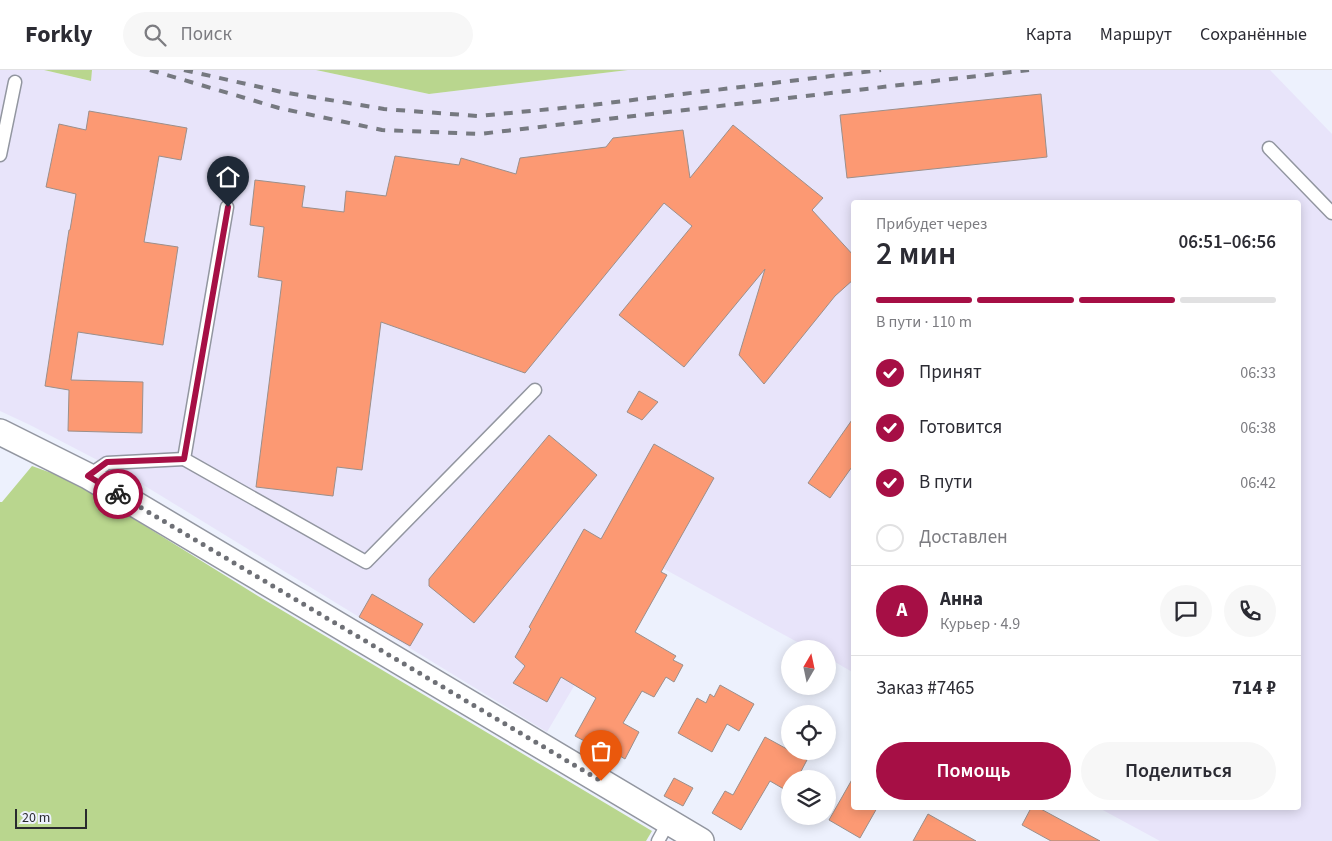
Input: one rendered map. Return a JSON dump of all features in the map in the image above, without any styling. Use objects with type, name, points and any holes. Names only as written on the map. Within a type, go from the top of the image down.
[{"type":"street","points":[[0,432],[88,476],[664,831],[701,841]]},
{"type":"lane","points":[[0,156],[16,82]]},
{"type":"lane","points":[[1269,148],[1332,214]]},
{"type":"lane","points":[[184,459],[228,207]]},
{"type":"lane","points":[[88,476],[107,462],[184,459],[366,562],[535,390]]},
{"type":"shaded area","points":[[0,70],[44,70],[90,81],[92,70],[316,70],[429,94],[628,70],[1270,70],[1332,134],[1332,841],[1160,841],[1103,810],[1301,810],[1301,200],[851,200],[851,671],[836,663],[836,640],[794,640],[648,560],[547,732],[132,478],[0,411]]},
{"type":"green space","points":[[44,70],[92,70],[91,81]]},
{"type":"green space","points":[[316,70],[628,70],[429,94]]},
{"type":"green space","points":[[32,466],[71,480],[258,596],[652,831],[646,841],[0,841],[0,502]]},
{"type":"building","points":[[1041,94],[1047,157],[847,178],[840,115]]},
{"type":"building","points":[[89,111],[187,128],[181,160],[159,156],[144,242],[178,247],[163,345],[78,332],[71,380],[143,382],[142,433],[68,431],[69,390],[45,386],[76,194],[46,187],[59,124],[86,130]]},
{"type":"building","points":[[733,125],[823,198],[812,210],[851,253],[851,282],[835,296],[764,384],[739,355],[765,269],[684,367],[619,315],[692,226],[664,203],[525,373],[381,322],[362,470],[337,467],[333,496],[256,487],[282,281],[258,277],[264,227],[250,225],[255,180],[305,186],[302,207],[344,212],[346,191],[386,196],[395,156],[459,165],[461,158],[516,174],[520,158],[606,147],[613,138],[683,130],[690,178]]},
{"type":"building","points":[[639,391],[658,402],[642,420],[627,412]]},
{"type":"building","points":[[851,421],[851,468],[830,498],[808,483]]},
{"type":"building","points":[[549,435],[597,475],[474,623],[429,586],[429,579]]},
{"type":"building","points":[[654,444],[714,478],[661,572],[667,575],[635,632],[676,656],[673,660],[683,665],[674,682],[666,677],[654,697],[642,691],[623,723],[639,732],[625,759],[596,742],[594,746],[575,736],[596,698],[561,677],[547,702],[513,683],[525,666],[515,657],[531,629],[529,627],[584,529],[601,539]]},
{"type":"building","points":[[372,594],[423,624],[410,646],[359,617]]},
{"type":"building","points":[[720,685],[754,704],[739,731],[727,724],[712,752],[678,733],[697,698],[706,703],[710,694],[714,697]]},
{"type":"building","points":[[765,737],[781,746],[781,760],[807,760],[802,770],[781,770],[781,787],[770,781],[741,830],[712,813],[725,791],[733,795]]},
{"type":"building","points":[[674,778],[693,788],[683,806],[664,796]]},
{"type":"building","points":[[851,781],[851,810],[876,810],[860,838],[836,824],[836,808]]},
{"type":"building","points":[[1030,810],[1043,810],[1100,841],[1051,841],[1022,825]]},
{"type":"building","points":[[928,814],[976,841],[913,841]]},
{"type":"railway","points":[[150,70],[279,108],[382,130],[479,134],[1029,70]]},
{"type":"railway","points":[[184,70],[282,92],[384,109],[478,116],[583,106],[881,70]]},
{"type":"way so far","points":[[118,494],[601,781]]},
{"type":"route","points":[[118,494],[88,476],[107,462],[184,459],[228,207]]}]
